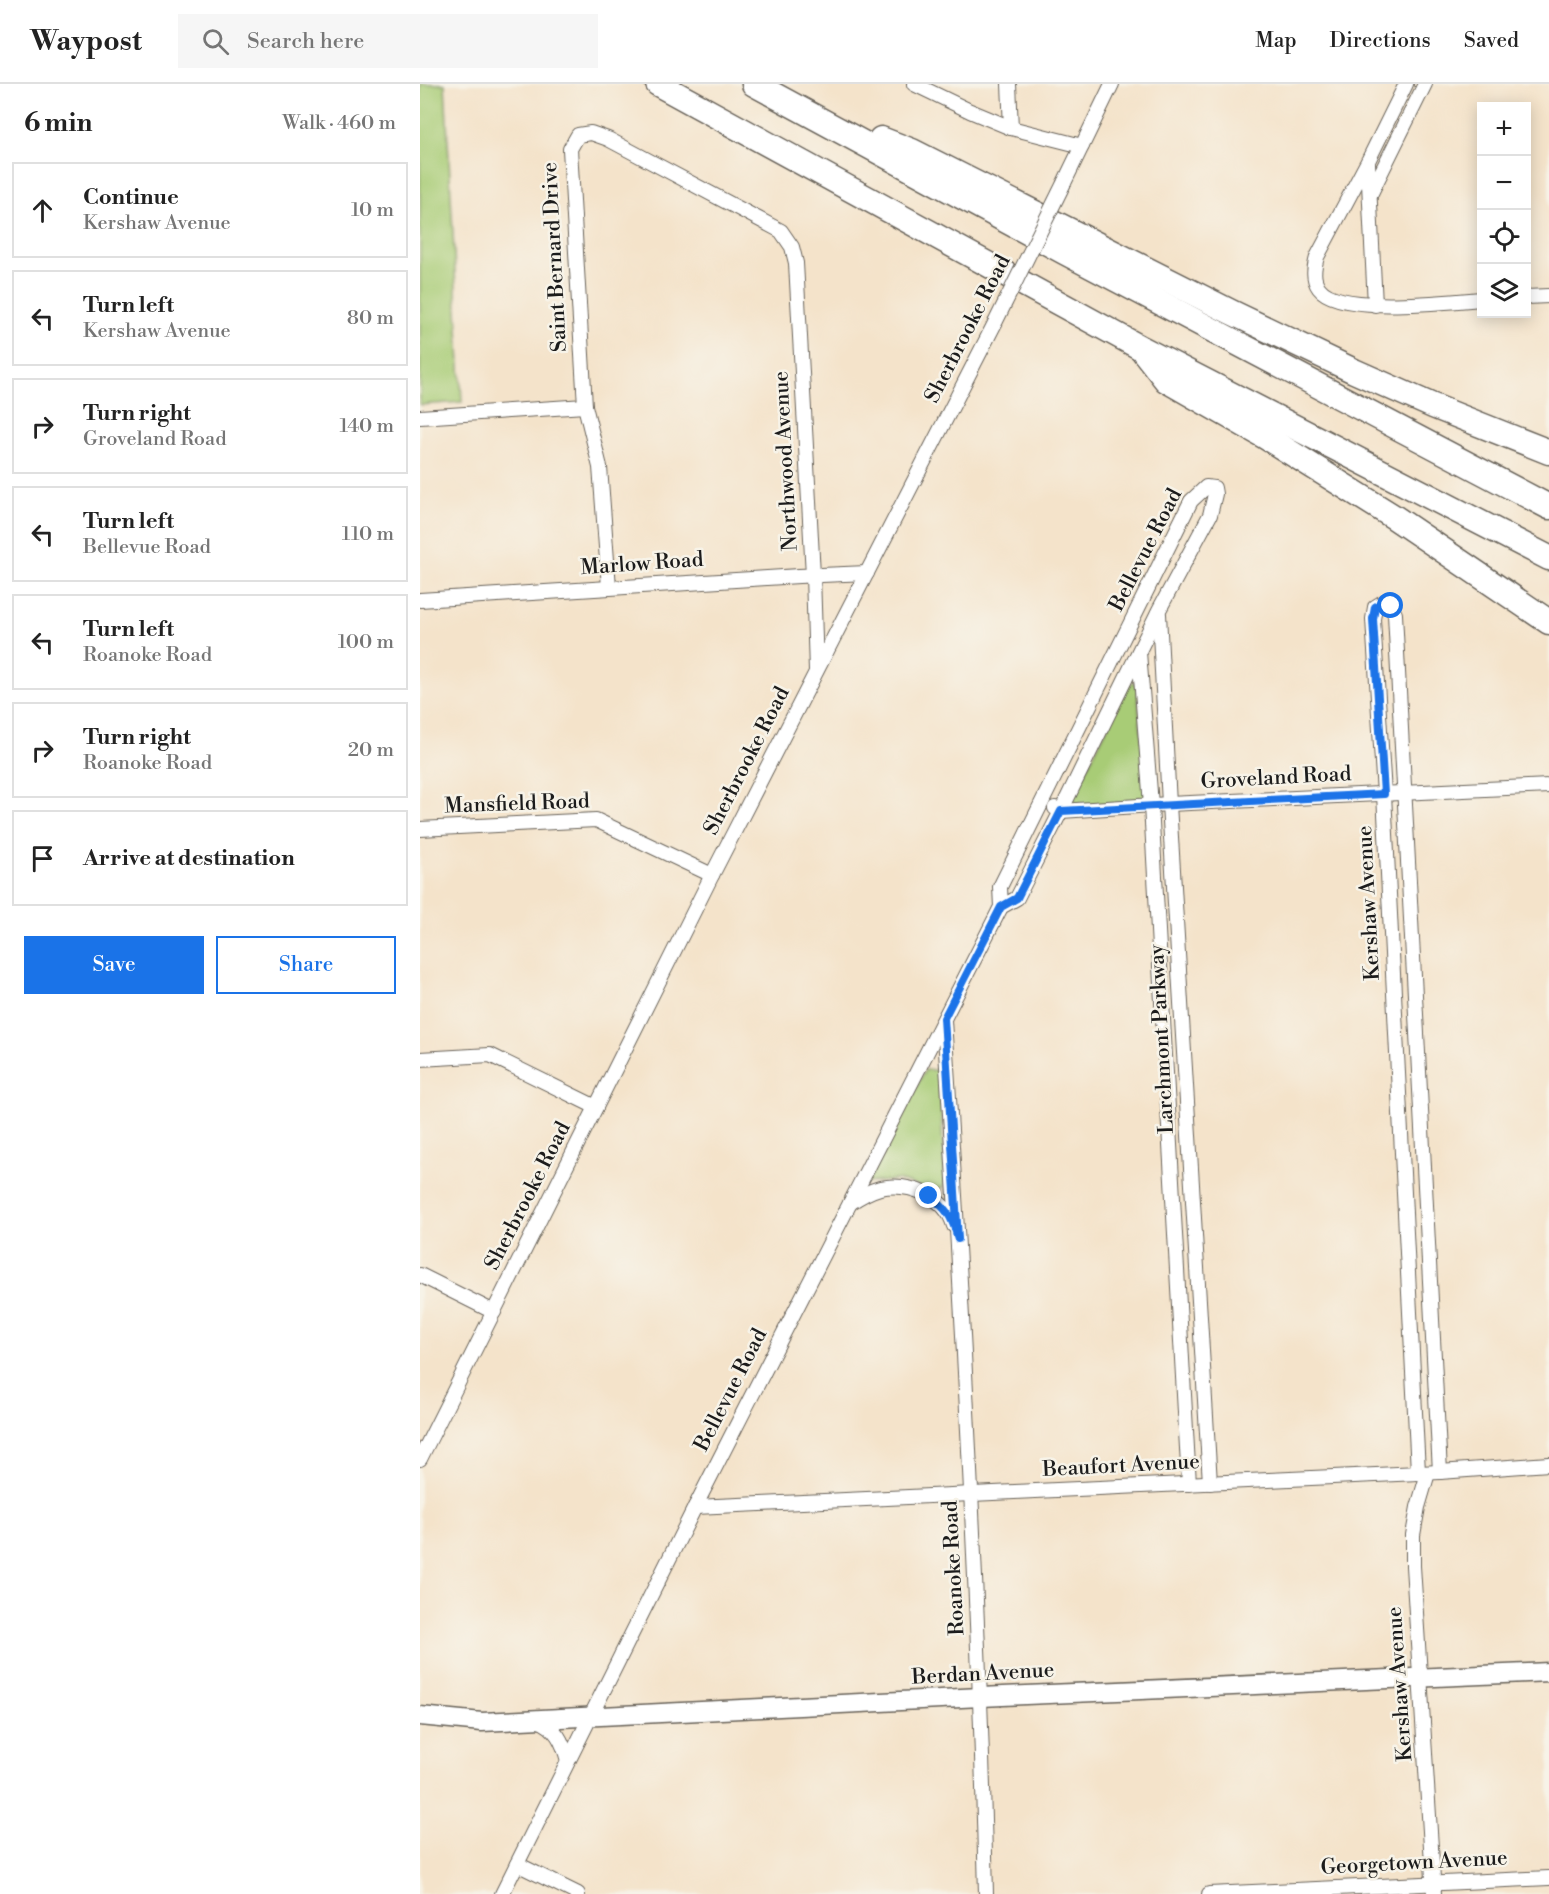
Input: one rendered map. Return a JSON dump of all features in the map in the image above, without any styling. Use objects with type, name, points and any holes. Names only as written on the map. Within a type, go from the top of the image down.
[{"type":"highway","points":[[658,84],[1141,348],[1549,558]]},
{"type":"highway","points":[[754,84],[1066,254],[1549,507]]},
{"type":"highway","points":[[803,110],[912,151],[1231,312],[1354,371],[1433,406],[1549,452]]},
{"type":"highway","points":[[1141,348],[1166,380],[1264,436],[1394,517],[1549,622]]},
{"type":"street","points":[[914,84],[1011,128],[1082,146]]},
{"type":"street","points":[[1010,84],[1011,128]]},
{"type":"street","name":"Sherbrooke Road","points":[[420,1459],[712,875],[995,323],[1112,84]]},
{"type":"street","points":[[1406,84],[1317,257],[1313,273],[1320,289],[1334,298],[1354,303],[1375,305],[1477,299]]},
{"type":"street","points":[[1370,195],[1425,84]]},
{"type":"street","name":"Saint Bernard Drive","points":[[609,588],[600,466],[585,406],[570,149],[578,135],[591,133],[608,139],[782,231],[792,247]]},
{"type":"street","points":[[1368,161],[1375,305]]},
{"type":"street","name":"Northwood Avenue","points":[[792,247],[796,263],[816,673]]},
{"type":"street","points":[[1531,297],[1549,296]]},
{"type":"street","points":[[420,417],[585,406]]},
{"type":"street","name":"Bellevue Road","points":[[502,1894],[695,1508],[1001,907],[1000,887],[1191,501],[1206,487],[1214,488],[1215,494],[1210,515],[1159,610],[1017,898],[1001,907]]},
{"type":"street","name":"Marlow Road","points":[[420,600],[867,573]]},
{"type":"street","points":[[1142,602],[1159,610]]},
{"type":"street","name":"Kershaw Avenue","points":[[1428,1472],[1373,619],[1375,607],[1383,602],[1391,606],[1395,614],[1406,793],[1428,1472],[1413,1535],[1413,1566],[1434,1889]]},
{"type":"street","name":"Larchmont Parkway","points":[[1159,610],[1168,804],[1210,1483]]},
{"type":"street","points":[[1122,643],[1139,651]]},
{"type":"street","name":"Larchmont Parkway","points":[[1139,651],[1151,805],[1189,1484]]},
{"type":"street","name":"Groveland Road","points":[[1061,811],[1549,786]]},
{"type":"street","points":[[1043,802],[1061,811]]},
{"type":"street","name":"Mansfield Road","points":[[420,829],[596,820],[712,875]]},
{"type":"street","name":"Roanoke Road","points":[[944,1018],[972,1495],[981,1696],[986,1894]]},
{"type":"street","points":[[420,1059],[490,1055],[596,1107]]},
{"type":"street","name":"Roanoke Road","points":[[850,1203],[866,1193],[882,1188],[914,1189],[941,1204],[952,1217],[958,1239]]},
{"type":"street","points":[[420,1275],[494,1312]]},
{"type":"street","name":"Beaufort Avenue","points":[[695,1508],[1549,1464]]},
{"type":"street","name":"Berdan Avenue","points":[[420,1716],[482,1722],[537,1720],[981,1696],[1549,1672]]},
{"type":"street","points":[[537,1720],[548,1723],[554,1730],[565,1749],[568,1761]]},
{"type":"street","points":[[517,1864],[578,1894]]},
{"type":"street","name":"Georgetown Avenue","points":[[1209,1894],[1434,1889],[1549,1878]]},
{"type":"green space","points":[[420,84],[445,84],[462,402],[420,405]]},
{"type":"green space","points":[[1133,682],[1137,685],[1147,801],[1067,808],[1128,686]]},
{"type":"green space","points":[[925,1070],[934,1070],[939,1073],[945,1181],[943,1188],[932,1191],[898,1180],[866,1183]]},
{"type":"route","points":[[929,1196],[941,1204],[952,1217],[958,1239],[944,1018],[1001,907],[1017,898],[1061,811],[1384,794],[1373,619],[1375,607],[1383,602],[1391,606]]}]
